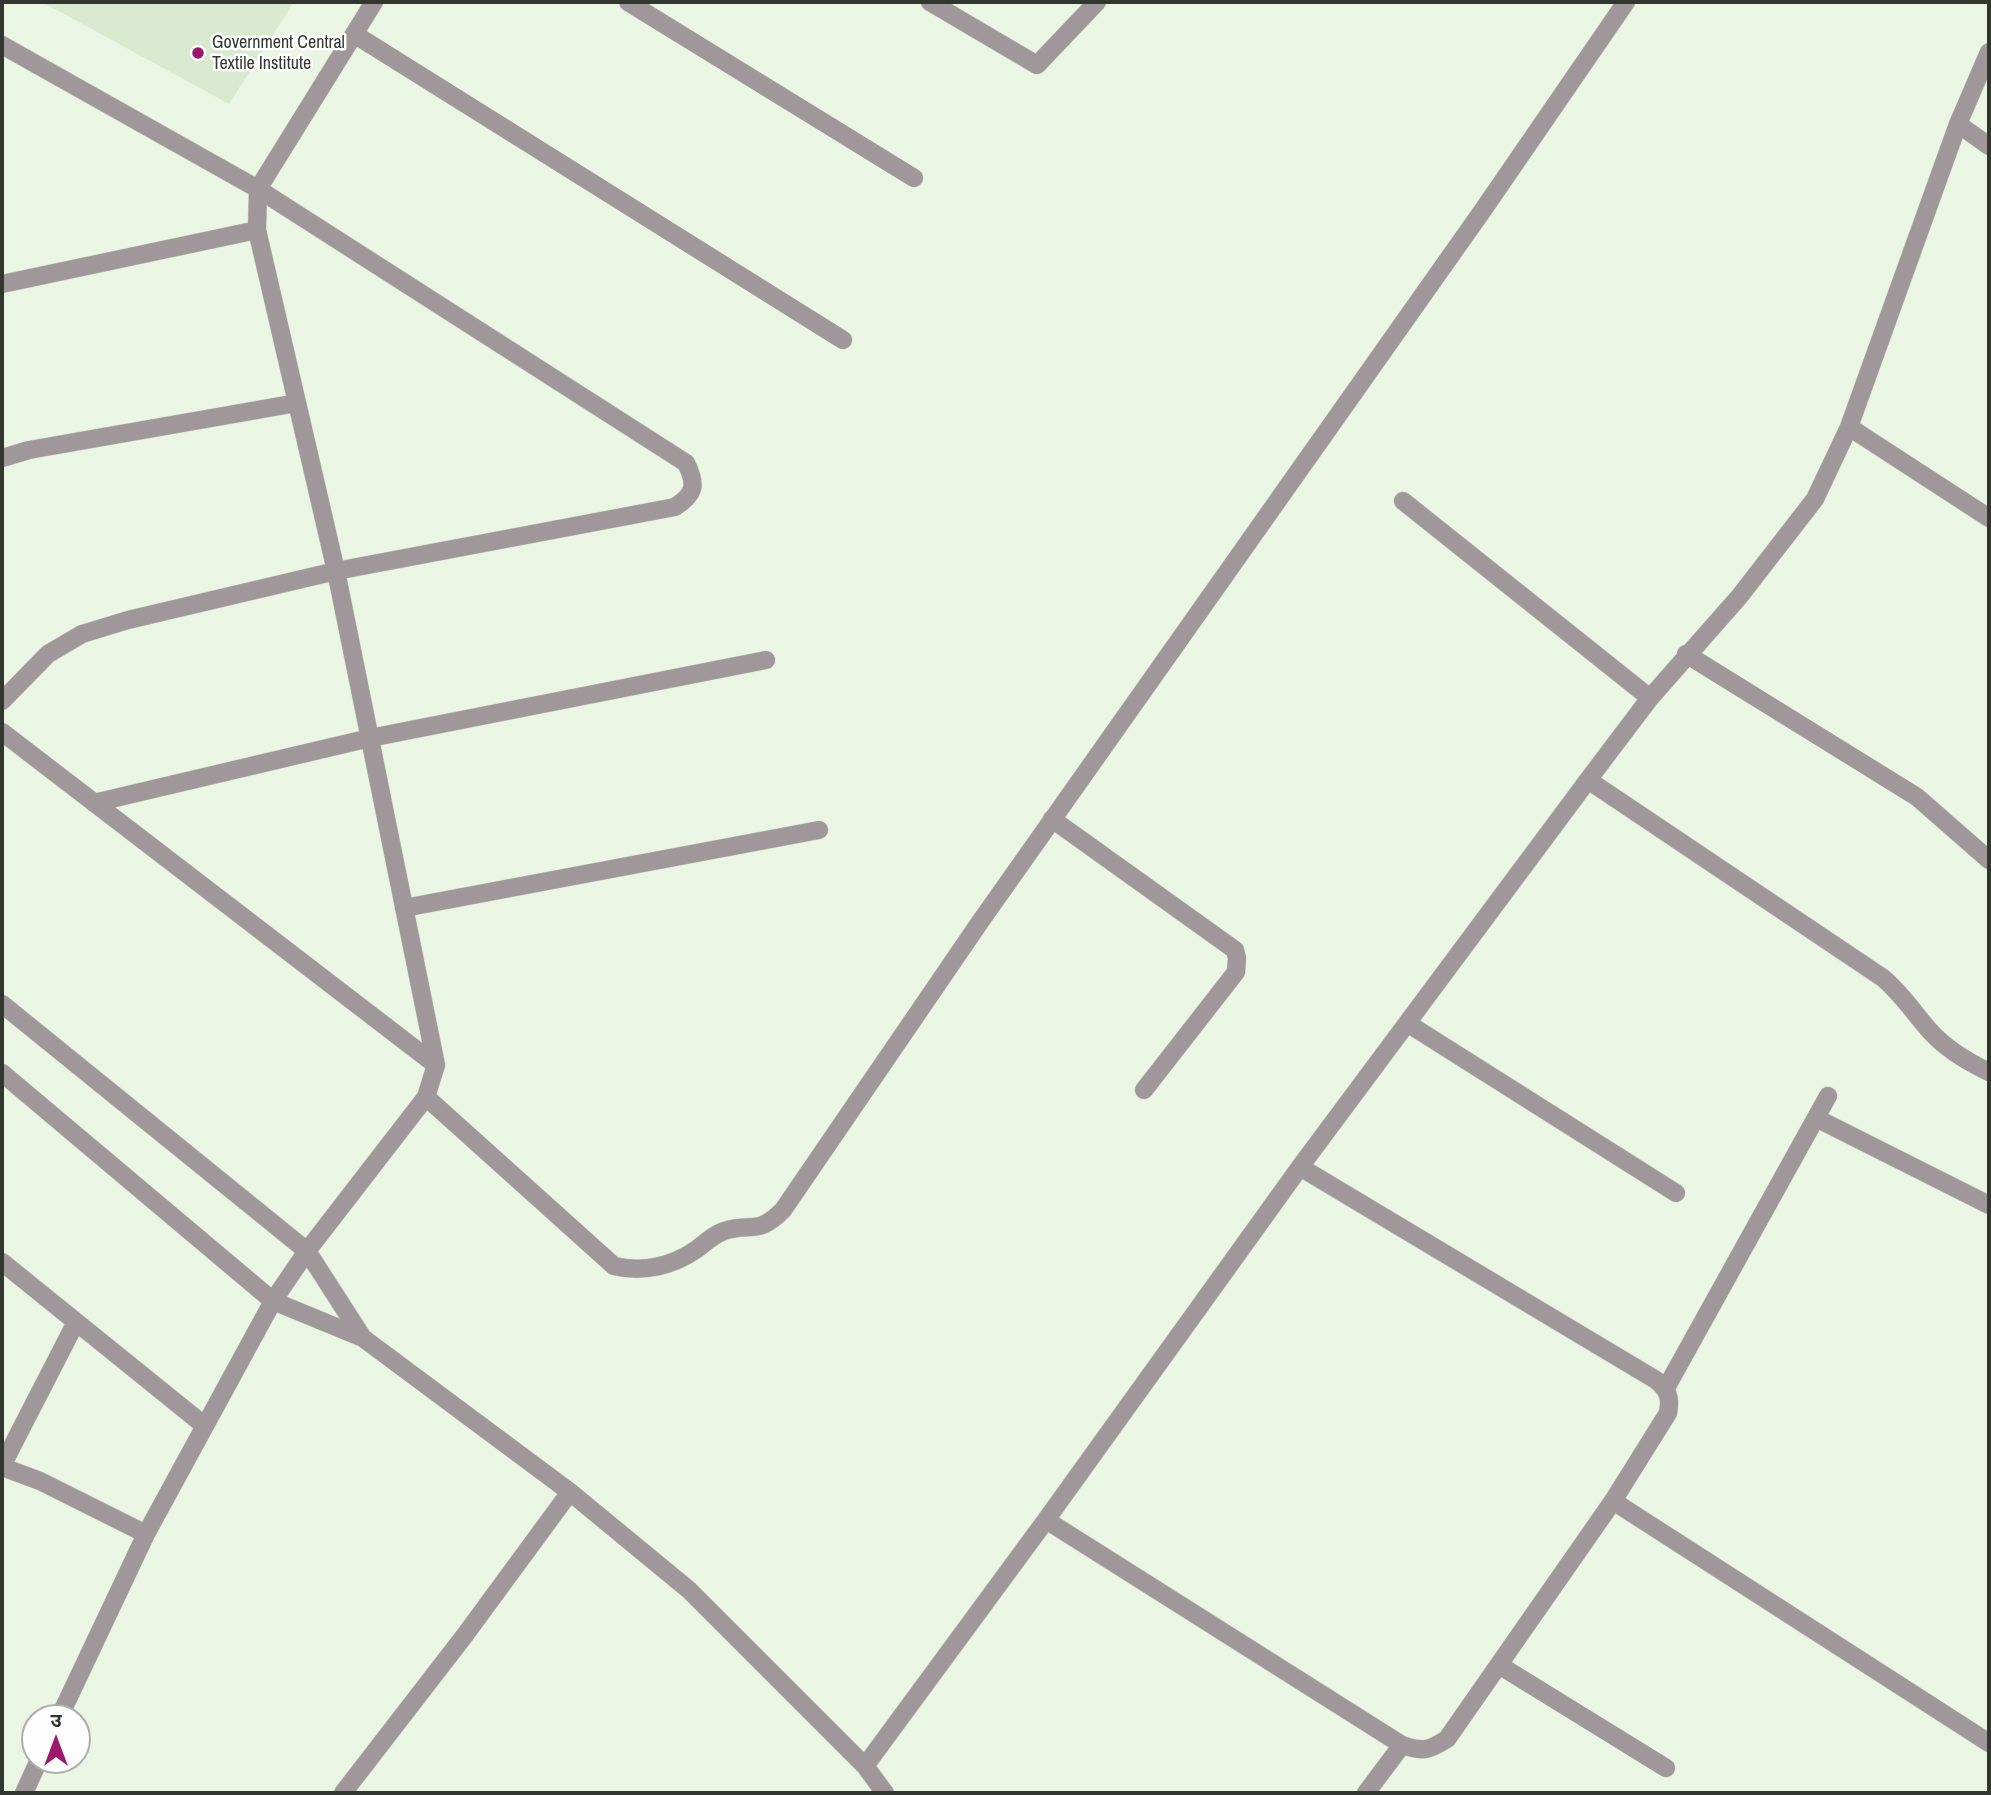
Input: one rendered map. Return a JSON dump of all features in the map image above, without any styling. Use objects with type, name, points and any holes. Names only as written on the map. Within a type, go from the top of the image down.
[{"type":"street","points":[[66,1704],[146,1534],[273,1301],[307,1251],[426,1097],[436,1065],[335,571],[257,230],[258,189],[374,2]]},
{"type":"street","points":[[628,2],[914,178]]},
{"type":"street","points":[[930,2],[1037,65],[1097,2]]},
{"type":"street","points":[[426,1097],[614,1266],[629,1270],[664,1265],[695,1251],[723,1231],[755,1229],[771,1221],[783,1209],[1052,819],[1483,210],[1626,2]]},
{"type":"street","points":[[354,34],[843,340]]},
{"type":"street","points":[[2,45],[258,189],[686,463],[692,474],[693,488],[688,499],[675,507],[335,571],[128,620],[82,635],[48,654],[2,701]]},
{"type":"street","points":[[864,1766],[1046,1520],[1300,1167],[1588,780],[1650,698],[1739,597],[1815,499],[1849,427],[1958,124],[1989,52]]},
{"type":"street","points":[[1958,124],[1989,146]]},
{"type":"street","points":[[2,284],[257,230]]},
{"type":"street","points":[[2,458],[29,450],[297,402]]},
{"type":"street","points":[[1849,427],[1989,518]]},
{"type":"street","points":[[1403,502],[1650,698]]},
{"type":"street","points":[[1686,654],[1917,797],[1989,860]]},
{"type":"street","points":[[94,803],[370,738],[766,660]]},
{"type":"street","points":[[2,732],[436,1065]]},
{"type":"street","points":[[1588,780],[1883,978],[1900,992],[1949,1049],[1989,1072]]},
{"type":"street","points":[[1052,819],[1235,950],[1236,972],[1144,1090]]},
{"type":"street","points":[[404,908],[819,830]]},
{"type":"street","points":[[2,1004],[307,1251],[363,1338]]},
{"type":"street","points":[[1407,1023],[1676,1193]]},
{"type":"street","points":[[2,1073],[273,1301],[363,1338],[570,1492],[689,1590],[864,1766],[885,1793]]},
{"type":"street","points":[[1666,1388],[1828,1096]]},
{"type":"street","points":[[1816,1118],[1989,1205]]},
{"type":"street","points":[[1046,1520],[1402,1745],[1419,1751],[1447,1739],[1613,1501],[1668,1413],[1671,1399],[1666,1388],[1300,1167]]},
{"type":"street","points":[[2,1262],[205,1426]]},
{"type":"street","points":[[76,1322],[2,1466],[40,1481],[146,1534]]},
{"type":"street","points":[[343,1793],[465,1636],[570,1492]]},
{"type":"street","points":[[1613,1501],[1989,1743]]},
{"type":"street","points":[[1499,1665],[1666,1768]]},
{"type":"street","points":[[1366,1793],[1402,1745]]},
{"type":"street","points":[[24,1793],[33,1774]]},
{"type":"shaded area","name":"Government Central Textile Institute","points":[[42,2],[294,2],[229,104]]},
{"type":"place","name":"Government Central Textile Institute","points":[[198,53]]}]
